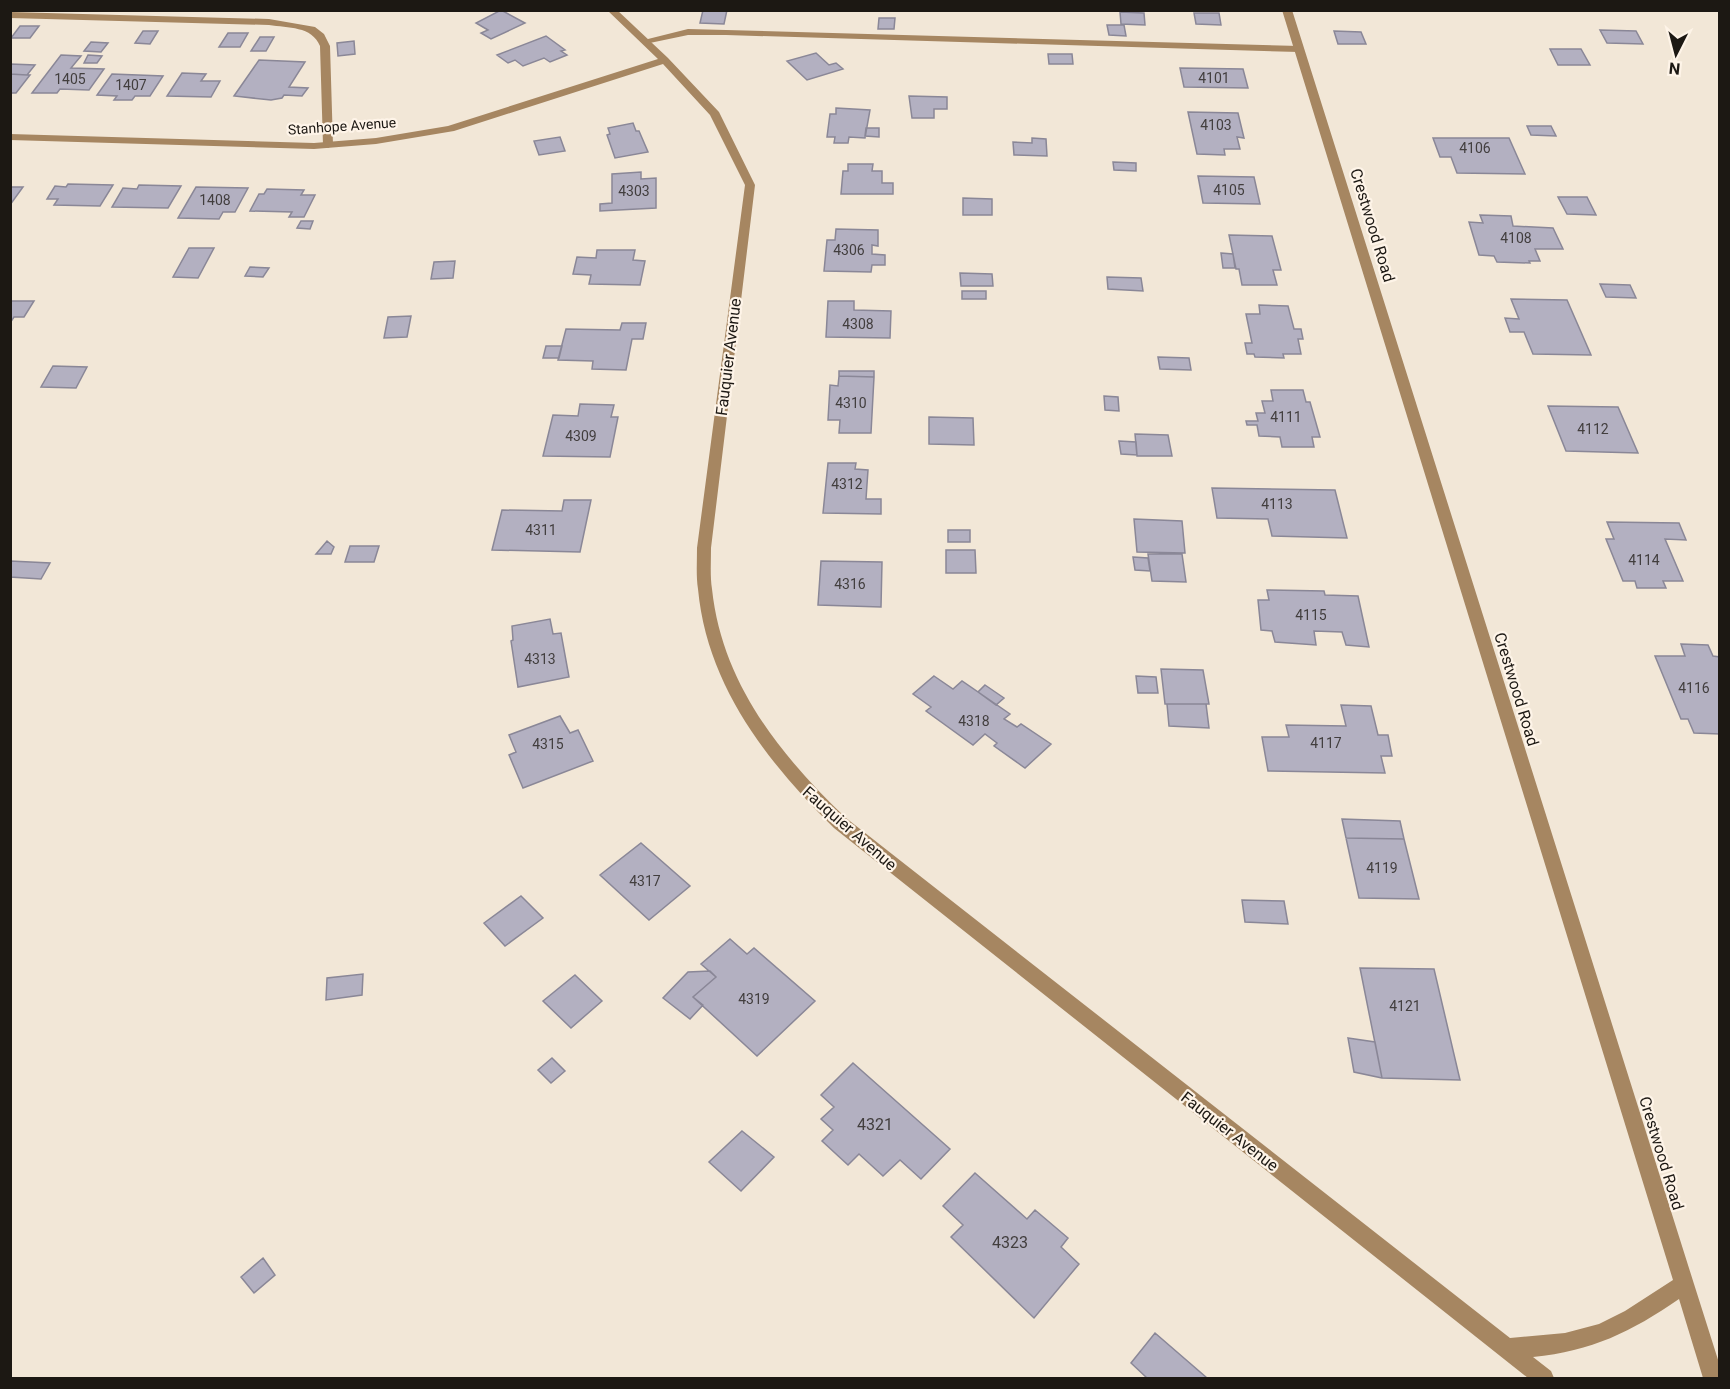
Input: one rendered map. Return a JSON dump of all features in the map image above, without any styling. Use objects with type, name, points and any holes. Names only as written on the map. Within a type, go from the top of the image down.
[{"type":"street","name":"Fauquier Avenue","points":[[611,10],[645,40],[716,114],[750,185],[702,579],[706,613],[712,634],[745,711],[763,740],[813,799],[840,823],[1544,1378]]},
{"type":"street","name":"Crestwood Road","points":[[1287,10],[1713,1378]]},
{"type":"street","points":[[10,15],[269,22],[312,29],[321,36],[325,46],[328,145]]},
{"type":"street","points":[[645,40],[688,32],[726,32],[1299,49]]},
{"type":"street","name":"Stanhope Avenue","points":[[10,137],[328,145],[376,141],[450,129],[665,60]]},
{"type":"street","points":[[1506,1349],[1566,1343],[1600,1334],[1643,1312],[1684,1284]]},
{"type":"building","points":[[501,10],[525,23],[491,39],[481,33],[488,30],[476,23]]},
{"type":"building","points":[[703,10],[727,10],[724,24],[700,23]]},
{"type":"building","points":[[1120,12],[1144,13],[1145,25],[1121,24]]},
{"type":"building","points":[[1194,13],[1219,13],[1221,25],[1196,24]]},
{"type":"building","points":[[879,18],[895,18],[894,29],[878,29]]},
{"type":"building","points":[[1107,25],[1124,25],[1126,36],[1109,35]]},
{"type":"building","points":[[20,26],[39,26],[30,38],[11,38]]},
{"type":"building","points":[[1600,30],[1636,31],[1643,44],[1607,43]]},
{"type":"building","points":[[143,31],[158,31],[150,44],[135,43]]},
{"type":"building","points":[[1334,31],[1361,32],[1366,44],[1338,44]]},
{"type":"building","points":[[228,33],[248,33],[240,47],[219,47]]},
{"type":"building","points":[[546,36],[565,50],[561,51],[567,55],[550,62],[544,58],[523,66],[515,60],[508,63],[497,55]]},
{"type":"building","points":[[260,37],[274,37],[266,51],[251,51]]},
{"type":"building","points":[[354,41],[355,54],[338,56],[337,43]]},
{"type":"building","points":[[91,42],[108,43],[101,52],[84,51]]},
{"type":"building","points":[[1550,49],[1581,49],[1590,65],[1558,65]]},
{"type":"building","points":[[816,53],[829,65],[836,63],[843,69],[807,80],[787,61]]},
{"type":"building","points":[[1048,54],[1072,54],[1073,64],[1049,64]]},
{"type":"building","points":[[61,55],[81,56],[71,68],[104,69],[89,90],[60,89],[57,93],[32,93]]},
{"type":"building","points":[[88,55],[102,56],[97,63],[84,63]]},
{"type":"building","points":[[259,60],[305,62],[289,87],[308,88],[302,96],[284,95],[282,98],[271,100],[234,96]]},
{"type":"building","points":[[10,64],[35,65],[27,75],[10,74]]},
{"type":"building","points":[[1180,68],[1243,69],[1248,88],[1184,87]]},
{"type":"building","points":[[182,73],[206,74],[201,81],[220,81],[211,97],[167,96]]},
{"type":"building","points":[[10,74],[30,75],[16,93],[10,93]]},
{"type":"building","points":[[112,74],[163,76],[150,96],[135,96],[132,100],[114,100],[117,96],[97,95]]},
{"type":"building","points":[[909,96],[947,97],[947,109],[934,109],[934,118],[912,118]]},
{"type":"building","points":[[836,108],[870,110],[865,138],[849,137],[848,143],[834,143],[835,137],[827,137],[830,114],[836,114]]},
{"type":"building","points":[[1188,112],[1238,113],[1244,138],[1237,137],[1240,149],[1224,149],[1225,155],[1197,154]]},
{"type":"building","points":[[633,123],[648,152],[615,158],[607,135],[610,134],[608,128]]},
{"type":"building","points":[[1527,126],[1551,126],[1556,136],[1531,135]]},
{"type":"building","points":[[866,128],[879,128],[879,137],[865,136]]},
{"type":"building","points":[[560,137],[565,151],[539,155],[534,141]]},
{"type":"building","points":[[1032,138],[1046,139],[1047,156],[1014,155],[1013,142],[1032,143]]},
{"type":"building","points":[[1433,138],[1509,138],[1525,174],[1457,173],[1451,157],[1440,157]]},
{"type":"building","points":[[1113,162],[1136,163],[1136,171],[1114,170]]},
{"type":"building","points":[[848,164],[873,164],[872,171],[882,171],[882,183],[893,183],[893,194],[841,194],[843,171],[848,171]]},
{"type":"building","points":[[641,172],[641,179],[656,178],[656,208],[600,211],[600,204],[612,203],[612,174]]},
{"type":"building","points":[[1198,176],[1254,177],[1260,204],[1203,203]]},
{"type":"building","points":[[68,184],[113,185],[100,206],[54,205],[58,199],[47,199],[55,186],[66,187]]},
{"type":"building","points":[[139,185],[181,186],[168,208],[112,207],[123,188],[137,189]]},
{"type":"building","points":[[10,187],[23,187],[10,205]]},
{"type":"building","points":[[196,187],[248,188],[235,212],[223,212],[219,219],[178,218]]},
{"type":"building","points":[[267,189],[304,190],[301,195],[315,195],[304,217],[289,217],[292,212],[250,211],[259,194],[264,194]]},
{"type":"building","points":[[1558,197],[1587,197],[1596,215],[1567,214]]},
{"type":"building","points":[[963,198],[992,199],[992,215],[963,215]]},
{"type":"building","points":[[1480,215],[1511,216],[1513,226],[1553,228],[1563,249],[1535,249],[1540,261],[1529,261],[1530,263],[1497,262],[1494,256],[1479,255],[1469,222],[1483,223]]},
{"type":"building","points":[[301,221],[313,221],[310,229],[297,228]]},
{"type":"building","points":[[836,229],[878,230],[878,246],[872,245],[872,254],[885,255],[885,265],[872,265],[871,272],[824,271],[827,240],[835,240]]},
{"type":"building","points":[[1229,235],[1272,236],[1281,270],[1273,270],[1277,285],[1242,285]]},
{"type":"building","points":[[189,248],[214,248],[198,278],[173,277]]},
{"type":"building","points":[[597,250],[635,250],[633,260],[645,261],[640,285],[589,284],[591,275],[573,274],[577,257],[596,258]]},
{"type":"building","points":[[1221,253],[1233,254],[1235,268],[1223,268]]},
{"type":"building","points":[[455,261],[453,278],[431,279],[434,262]]},
{"type":"building","points":[[250,267],[269,268],[263,277],[245,276]]},
{"type":"building","points":[[960,273],[992,274],[993,286],[961,286]]},
{"type":"building","points":[[1107,277],[1141,278],[1143,291],[1108,289]]},
{"type":"building","points":[[1600,284],[1630,285],[1636,298],[1606,297]]},
{"type":"building","points":[[962,291],[986,291],[986,299],[962,299]]},
{"type":"building","points":[[1511,299],[1567,300],[1591,355],[1533,354],[1524,332],[1510,332],[1505,318],[1519,319]]},
{"type":"building","points":[[10,301],[34,301],[24,317],[14,317],[10,323]]},
{"type":"building","points":[[828,301],[854,301],[854,310],[891,311],[890,338],[826,337]]},
{"type":"building","points":[[1259,305],[1288,306],[1294,329],[1301,329],[1303,339],[1298,339],[1301,354],[1283,354],[1284,358],[1255,357],[1254,354],[1247,354],[1245,343],[1252,343],[1246,314],[1260,314]]},
{"type":"building","points":[[411,316],[407,337],[384,338],[388,317]]},
{"type":"building","points":[[622,323],[646,323],[643,339],[632,339],[626,370],[592,369],[593,361],[558,360],[566,329],[620,330]]},
{"type":"building","points":[[546,346],[562,346],[559,358],[543,358]]},
{"type":"building","points":[[1158,357],[1189,358],[1191,370],[1160,369]]},
{"type":"building","points":[[53,366],[87,367],[76,388],[41,387]]},
{"type":"building","points":[[839,371],[874,371],[874,377],[839,376]]},
{"type":"building","points":[[839,376],[874,377],[871,433],[839,433],[840,420],[828,420],[830,385],[838,386]]},
{"type":"building","points":[[1271,390],[1303,390],[1306,402],[1310,402],[1320,437],[1312,437],[1314,447],[1282,447],[1280,437],[1259,436],[1257,425],[1247,425],[1246,421],[1258,421],[1256,413],[1265,413],[1262,401],[1273,401]]},
{"type":"building","points":[[1104,396],[1118,397],[1119,411],[1105,410]]},
{"type":"building","points":[[580,404],[614,405],[611,417],[618,417],[610,457],[543,456],[553,415],[578,416]]},
{"type":"building","points":[[1548,406],[1618,407],[1638,453],[1566,451]]},
{"type":"building","points":[[929,417],[973,418],[974,445],[929,444]]},
{"type":"building","points":[[1135,434],[1168,435],[1172,456],[1137,456]]},
{"type":"building","points":[[1119,441],[1136,442],[1137,455],[1121,454]]},
{"type":"building","points":[[828,463],[856,463],[855,469],[868,470],[866,499],[881,499],[881,514],[823,513]]},
{"type":"building","points":[[1212,488],[1335,490],[1347,538],[1272,536],[1268,519],[1217,518]]},
{"type":"building","points":[[564,500],[591,500],[580,552],[492,550],[502,510],[562,511]]},
{"type":"building","points":[[1134,519],[1182,521],[1185,553],[1137,552]]},
{"type":"building","points":[[1607,522],[1679,523],[1686,540],[1665,539],[1683,581],[1663,581],[1666,588],[1637,588],[1635,581],[1623,581],[1606,539],[1614,539]]},
{"type":"building","points":[[948,530],[970,530],[970,542],[948,542]]},
{"type":"building","points":[[327,541],[334,547],[331,554],[316,554]]},
{"type":"building","points":[[350,546],[379,546],[374,562],[345,562]]},
{"type":"building","points":[[946,550],[975,550],[976,573],[946,573]]},
{"type":"building","points":[[1148,554],[1182,554],[1186,582],[1152,581]]},
{"type":"building","points":[[1133,557],[1148,558],[1150,571],[1135,570]]},
{"type":"building","points":[[10,561],[50,563],[41,579],[10,577]]},
{"type":"building","points":[[821,561],[882,562],[881,607],[818,605]]},
{"type":"building","points":[[1267,590],[1324,591],[1325,595],[1358,596],[1369,647],[1346,645],[1342,632],[1314,631],[1316,645],[1275,642],[1272,631],[1261,630],[1258,600],[1269,600]]},
{"type":"building","points":[[550,619],[553,634],[561,633],[569,677],[518,687],[511,641],[513,640],[512,626]]},
{"type":"building","points":[[1681,644],[1708,645],[1713,656],[1720,657],[1720,734],[1694,733],[1688,719],[1681,719],[1655,656],[1685,656]]},
{"type":"building","points":[[1161,669],[1203,670],[1209,704],[1165,704]]},
{"type":"building","points":[[934,676],[953,689],[962,681],[1010,714],[1004,719],[1017,727],[1021,724],[1051,744],[1025,768],[994,746],[997,743],[985,734],[973,745],[926,711],[931,707],[913,694]]},
{"type":"building","points":[[1136,676],[1156,677],[1158,693],[1138,693]]},
{"type":"building","points":[[985,685],[1004,698],[996,705],[978,692]]},
{"type":"building","points":[[1167,704],[1206,704],[1209,728],[1169,726]]},
{"type":"building","points":[[1341,705],[1371,706],[1378,735],[1388,735],[1392,756],[1381,756],[1385,773],[1268,771],[1262,737],[1289,737],[1286,725],[1346,726]]},
{"type":"building","points":[[560,716],[570,733],[578,730],[593,761],[523,788],[509,755],[516,752],[509,735]]},
{"type":"building","points":[[1342,819],[1400,821],[1404,839],[1346,838]]},
{"type":"building","points":[[1346,838],[1404,839],[1419,899],[1359,898]]},
{"type":"building","points":[[641,843],[690,886],[649,920],[600,875]]},
{"type":"building","points":[[521,896],[543,918],[505,946],[484,923]]},
{"type":"building","points":[[1242,900],[1284,901],[1288,924],[1245,922]]},
{"type":"building","points":[[730,939],[747,954],[754,948],[815,1001],[757,1056],[693,997],[716,977],[701,964]]},
{"type":"building","points":[[1360,968],[1434,969],[1460,1080],[1382,1078]]},
{"type":"building","points":[[710,971],[716,977],[693,997],[703,1005],[690,1019],[663,998],[688,972]]},
{"type":"building","points":[[363,974],[362,995],[326,1000],[327,978]]},
{"type":"building","points":[[575,975],[602,1001],[571,1028],[543,1001]]},
{"type":"building","points":[[1348,1038],[1375,1042],[1382,1078],[1354,1072]]},
{"type":"building","points":[[552,1058],[565,1071],[551,1083],[538,1070]]},
{"type":"building","points":[[853,1063],[950,1149],[921,1179],[900,1160],[883,1176],[859,1154],[848,1165],[822,1141],[833,1130],[821,1119],[834,1107],[821,1095]]},
{"type":"building","points":[[742,1131],[774,1157],[741,1191],[709,1162]]},
{"type":"building","points":[[975,1173],[1027,1219],[1035,1210],[1068,1238],[1061,1247],[1079,1264],[1034,1318],[951,1237],[963,1225],[943,1206]]},
{"type":"building","points":[[263,1258],[275,1275],[254,1293],[241,1277]]},
{"type":"building","points":[[1155,1333],[1207,1378],[1147,1378],[1131,1363]]}]
